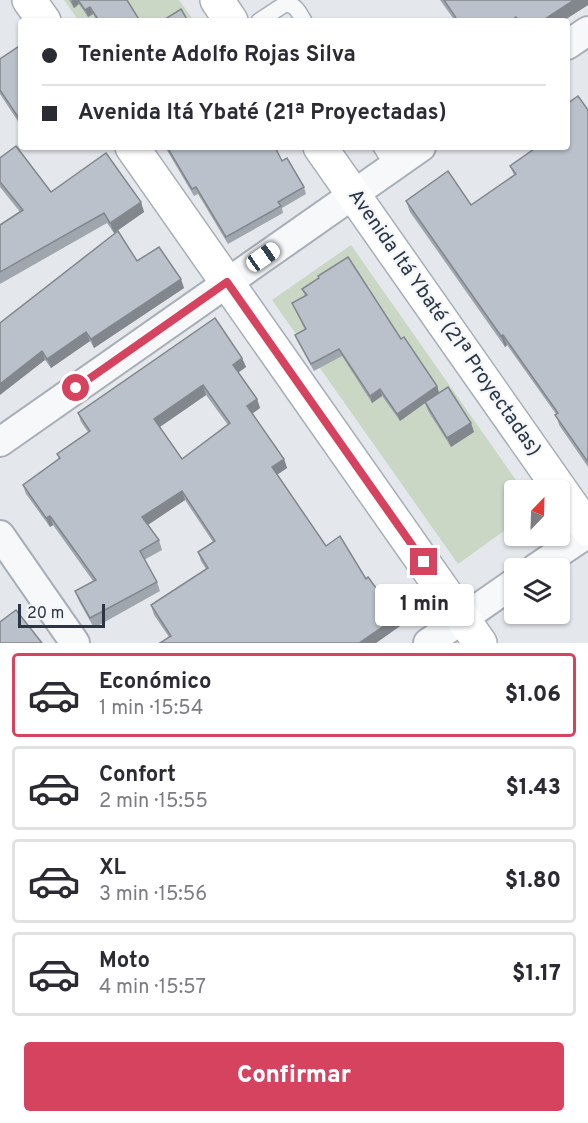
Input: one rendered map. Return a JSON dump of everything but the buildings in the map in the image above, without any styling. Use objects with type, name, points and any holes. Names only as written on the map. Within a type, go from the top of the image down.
[{"type":"main road","points":[[29,0],[42,18]]},
{"type":"main road","points":[[217,0],[229,18]]},
{"type":"main road","points":[[134,150],[471,631]]},
{"type":"main road","name":"Avenida Itá Ybaté (21ª Proyectadas)","points":[[322,150],[588,531]]},
{"type":"street","points":[[570,43],[588,31]]},
{"type":"street","points":[[0,442],[353,194],[387,157],[411,150]]},
{"type":"street","points":[[550,558],[588,531]]},
{"type":"street","points":[[0,535],[75,643]]},
{"type":"street","points":[[428,643],[471,631],[504,594]]},
{"type":"lane","points":[[264,18],[285,4],[290,4],[302,18]]},
{"type":"green space","points":[[64,0],[179,0],[192,18],[77,18]]},
{"type":"green space","points":[[351,245],[516,480],[504,480],[504,531],[458,564],[272,300]]},
{"type":"route","points":[[76,388],[227,282],[424,562]]}]
